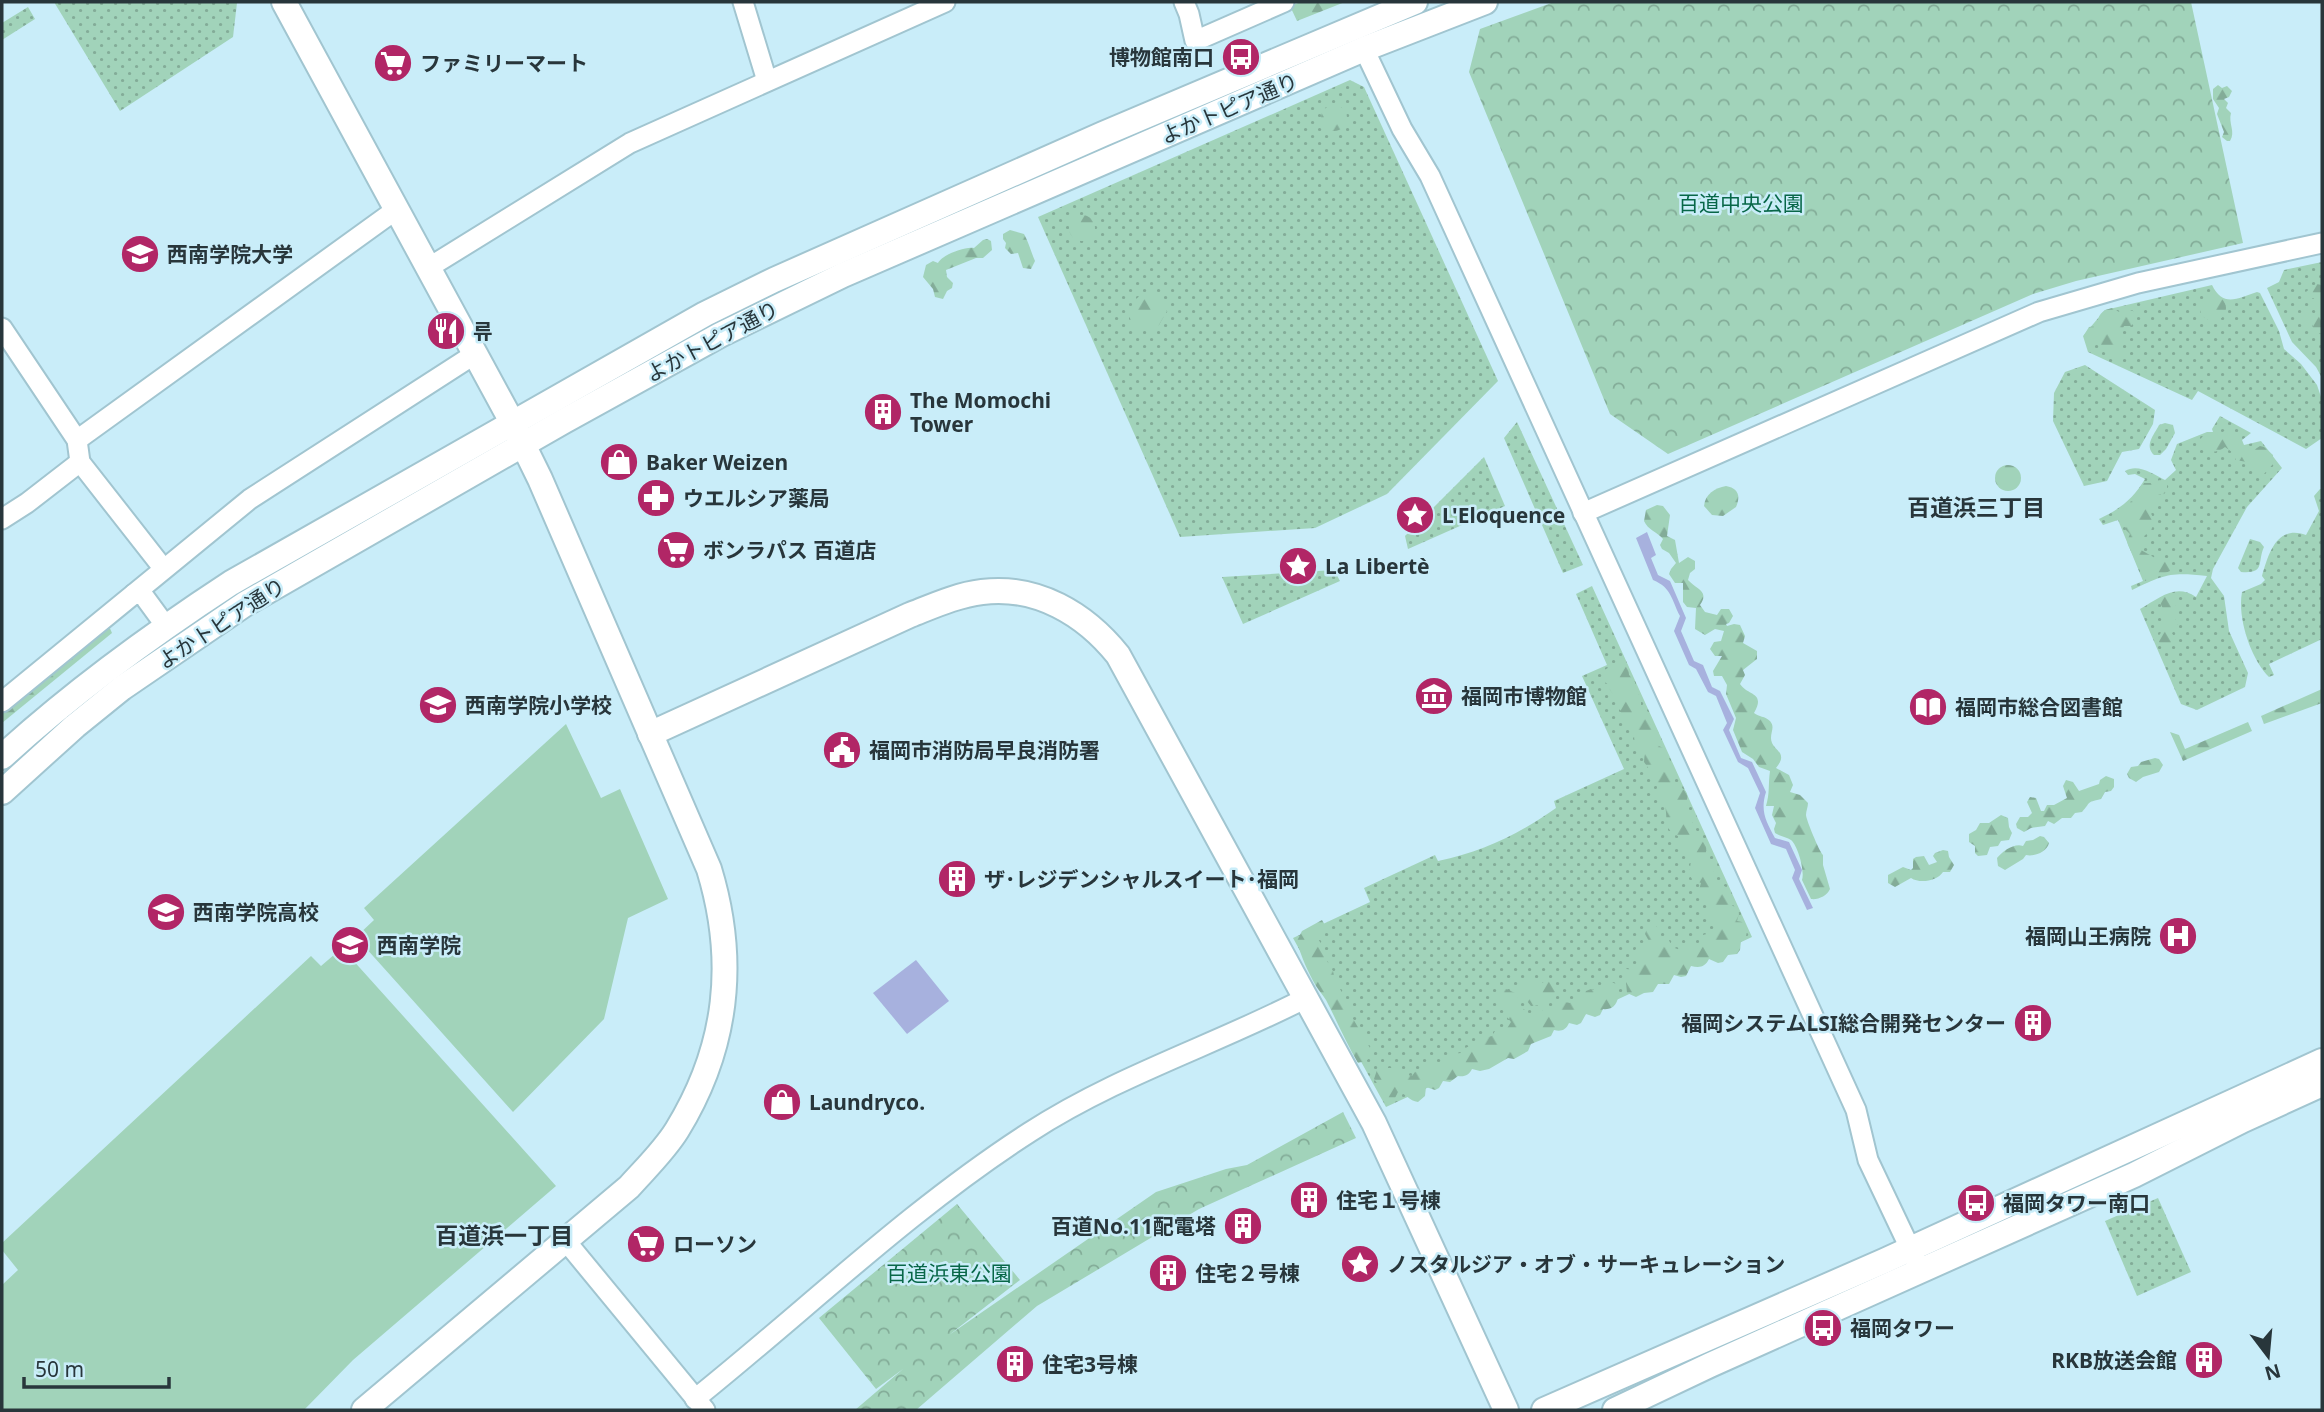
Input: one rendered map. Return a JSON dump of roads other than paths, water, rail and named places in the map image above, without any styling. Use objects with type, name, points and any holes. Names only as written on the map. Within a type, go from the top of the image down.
[{"type":"street","points":[[284,2],[512,422],[540,479],[692,828],[715,887],[725,953],[722,1013],[710,1062],[694,1100],[676,1132],[629,1187],[364,1410]]},
{"type":"street","points":[[743,2],[767,81]]},
{"type":"street","points":[[428,268],[630,143],[945,2]]},
{"type":"street","points":[[1184,2],[1195,41],[1284,2]]},
{"type":"street","name":"よかトピア通り","points":[[2,757],[61,705],[165,625],[231,583],[705,314],[821,258],[1103,134],[1415,2]]},
{"type":"street","name":"よかトピア通り","points":[[2,792],[103,703],[245,604],[720,335],[843,275],[1364,49],[1485,2]]},
{"type":"street","points":[[1364,49],[1402,129],[1430,176],[1856,1110],[1868,1160],[1909,1249],[1923,1271]]},
{"type":"street","points":[[77,440],[397,209]]},
{"type":"street","points":[[1583,513],[2004,325],[2039,312],[2138,283],[2322,243]]},
{"type":"street","points":[[2,328],[77,440],[80,462],[163,568]]},
{"type":"street","points":[[2,702],[250,499],[475,354]]},
{"type":"street","points":[[2,519],[80,462]]},
{"type":"street","points":[[650,734],[910,615],[951,599],[979,592],[1000,591],[1049,600],[1093,628],[1118,656],[1374,1123],[1506,1410]]},
{"type":"street","points":[[134,594],[143,596],[165,625]]},
{"type":"street","points":[[565,1240],[700,1405],[965,1176],[1032,1130],[1080,1102],[1306,998]]},
{"type":"street","points":[[1544,1410],[1909,1249],[2322,1061]]},
{"type":"street","points":[[1615,1410],[2134,1175],[2322,1084]]},
{"type":"water","points":[[1647,532],[1656,555],[1651,558],[1658,575],[1670,581],[1686,618],[1681,631],[1694,661],[1703,665],[1712,687],[1720,691],[1734,719],[1729,730],[1741,758],[1752,762],[1766,792],[1764,810],[1767,821],[1775,838],[1789,842],[1802,870],[1799,879],[1813,908],[1807,910],[1792,878],[1795,870],[1786,849],[1771,844],[1755,808],[1760,793],[1748,768],[1738,762],[1723,730],[1727,723],[1716,696],[1708,692],[1696,669],[1689,665],[1674,631],[1680,616],[1673,599],[1668,590],[1653,580],[1636,538]]},
{"type":"water","points":[[916,960],[949,1001],[907,1034],[873,993]]},
{"type":"place","name":"博物館南口","points":[[1241,57]]},
{"type":"place","name":"ファミリーマート","points":[[393,63]]},
{"type":"place","name":"西南学院大学","points":[[140,254]]},
{"type":"place","name":"류","points":[[446,331]]},
{"type":"place","name":"The Momochi Tower","points":[[883,412]]},
{"type":"place","name":"Baker Weizen","points":[[619,462]]},
{"type":"place","name":"ウエルシア薬局","points":[[656,498]]},
{"type":"place","name":"L'Eloquence","points":[[1415,515]]},
{"type":"place","name":"ボンラパス 百道店","points":[[676,550]]},
{"type":"place","name":"La Libertè","points":[[1298,566]]},
{"type":"place","name":"福岡市博物館","points":[[1434,696]]},
{"type":"place","name":"西南学院小学校","points":[[438,705]]},
{"type":"place","name":"福岡市総合図書館","points":[[1928,707]]},
{"type":"place","name":"福岡市消防局早良消防署","points":[[842,750]]},
{"type":"place","name":"ザ･レジデンシャルスイート･福岡","points":[[957,879]]},
{"type":"place","name":"西南学院高校","points":[[166,912]]},
{"type":"place","name":"福岡山王病院","points":[[2178,936]]},
{"type":"place","name":"西南学院","points":[[350,945]]},
{"type":"place","name":"福岡システムLSI総合開発センター","points":[[2033,1023]]},
{"type":"place","name":"Laundryco.","points":[[782,1102]]},
{"type":"place","name":"住宅１号棟","points":[[1309,1200]]},
{"type":"place","name":"福岡タワー南口","points":[[1976,1203]]},
{"type":"place","name":"百道No.11配電塔","points":[[1243,1226]]},
{"type":"place","name":"ローソン","points":[[646,1244]]},
{"type":"place","name":"ノスタルジア・オブ・サーキュレーション","points":[[1360,1264]]},
{"type":"place","name":"住宅２号棟","points":[[1168,1273]]},
{"type":"place","name":"福岡タワー","points":[[1823,1328]]},
{"type":"place","name":"RKB放送会館","points":[[2204,1360]]},
{"type":"place","name":"住宅3号棟","points":[[1015,1364]]},
{"type":"district","name":"百道浜三丁目","points":[[1976,507]]},
{"type":"district","name":"百道浜一丁目","points":[[504,1235]]},
{"type":"park label","name":"百道中央公園","points":[[1741,203]]},
{"type":"park label","name":"百道浜東公園","points":[[949,1273]]}]
